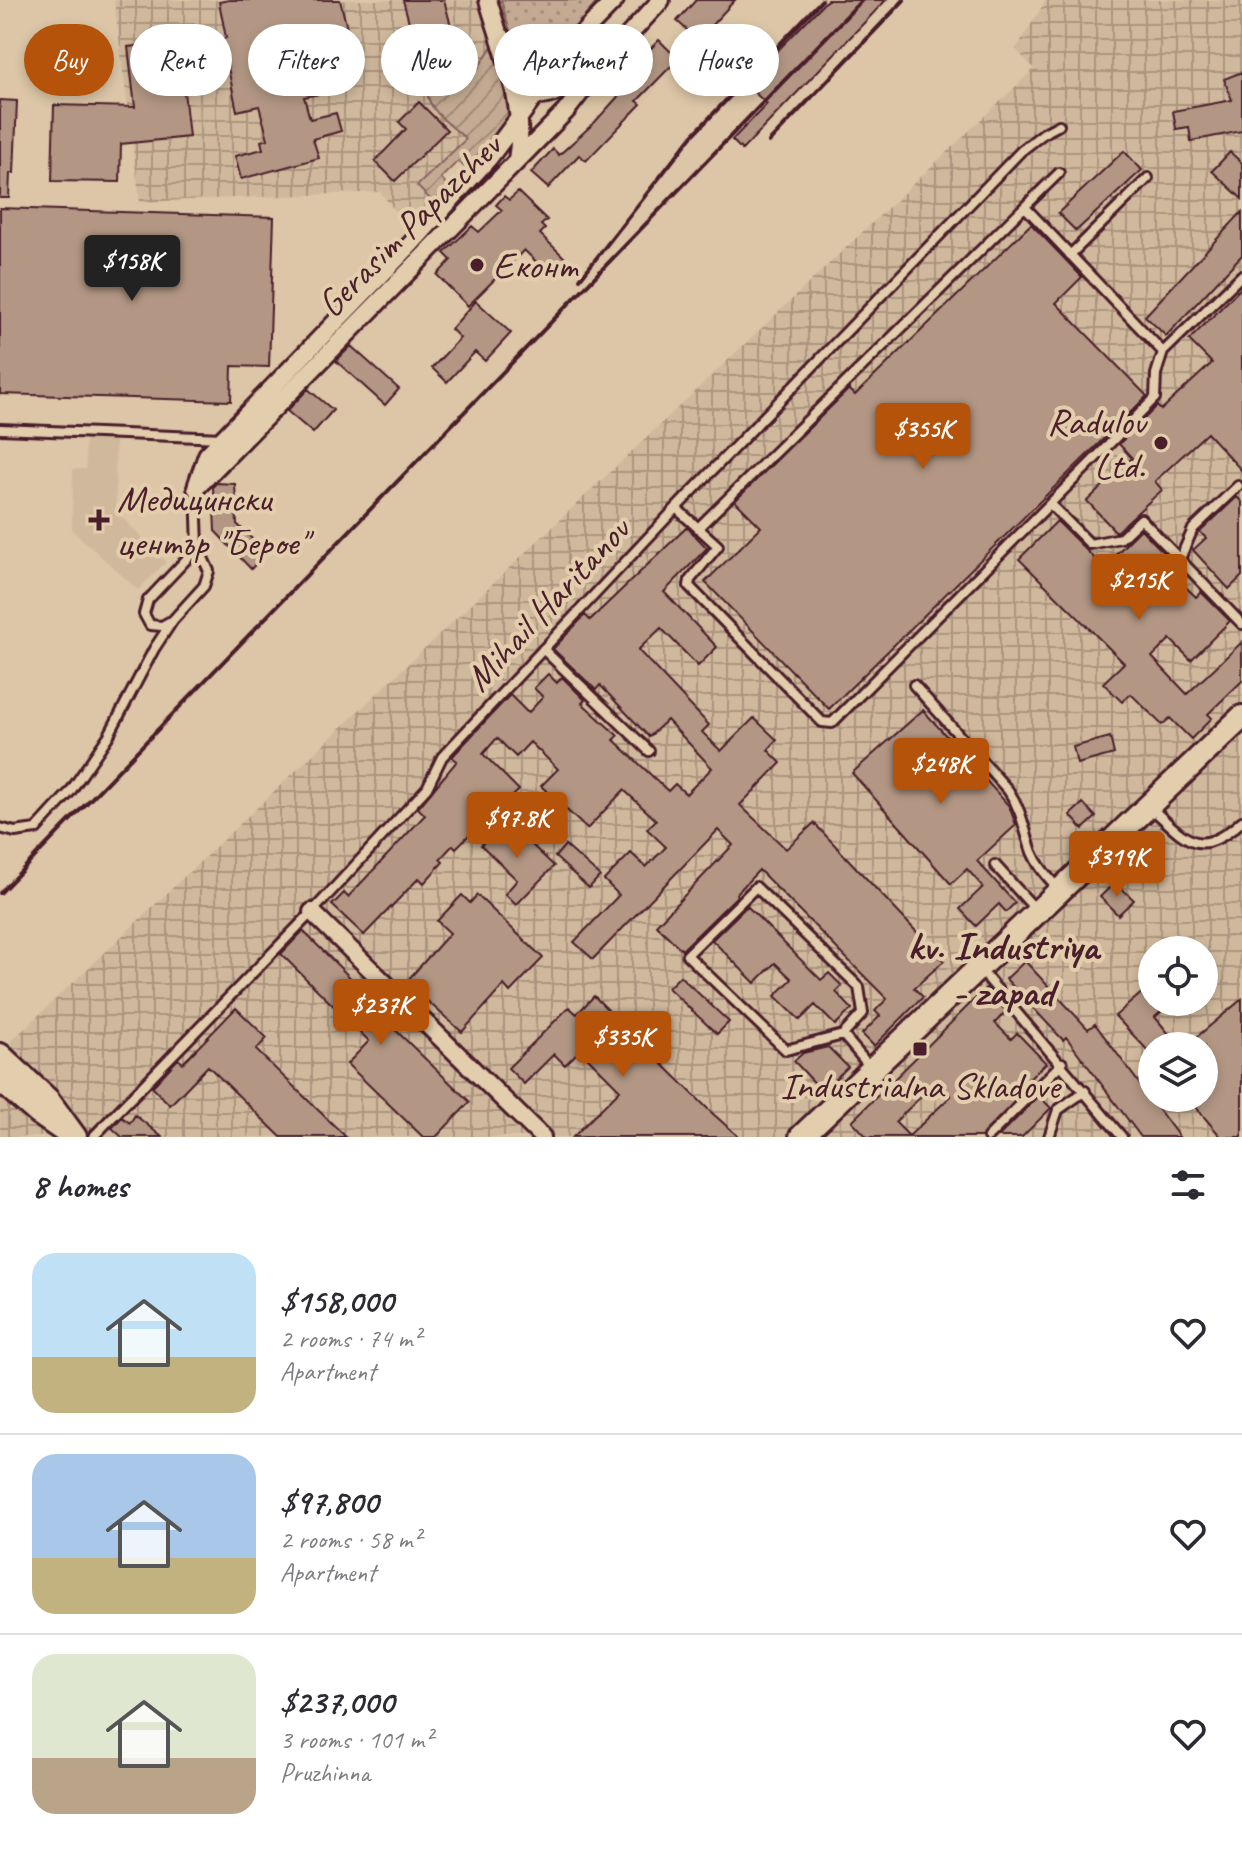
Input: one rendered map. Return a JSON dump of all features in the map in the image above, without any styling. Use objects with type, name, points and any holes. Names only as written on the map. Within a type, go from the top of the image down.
[{"type":"street","points":[[488,0],[495,24]]},
{"type":"street","name":"Gerasim Papazchev","points":[[592,24],[615,0]]},
{"type":"street","name":"Gerasim Papazchev","points":[[639,24],[661,0]]},
{"type":"street","points":[[515,96],[521,138],[516,162]]},
{"type":"street","name":"Gerasim Papazchev","points":[[196,488],[232,439],[489,158],[533,96]]},
{"type":"street","name":"Gerasim Papazchev","points":[[232,439],[427,253],[578,96]]},
{"type":"street","points":[[412,243],[427,253]]},
{"type":"street","points":[[801,1137],[1242,717]]},
{"type":"street","points":[[312,912],[542,1137]]},
{"type":"street","points":[[0,1055],[48,1100],[74,1137]]},
{"type":"street","points":[[0,1080],[38,1113],[74,1137]]},
{"type":"lane","name":"Mihail Haritanov","points":[[93,1137],[312,912],[427,788],[442,757],[676,508],[1021,151],[1059,125]]},
{"type":"lane","points":[[699,527],[1059,173]]},
{"type":"lane","points":[[1070,255],[1148,178]]},
{"type":"lane","points":[[1025,207],[1163,352]]},
{"type":"lane","points":[[676,508],[718,546],[690,580],[689,586],[827,725],[832,723],[1155,398],[1156,374],[1163,352],[1242,275]]},
{"type":"lane","points":[[0,429],[232,439]]},
{"type":"lane","points":[[1180,559],[1193,529],[1238,486]]},
{"type":"lane","name":"Gerasim Papazchev","points":[[0,828],[15,832],[36,829],[70,792],[109,735],[154,649],[173,620],[204,586],[209,571],[198,547],[196,488]]},
{"type":"lane","points":[[1051,505],[1090,544],[1121,538],[1141,519],[1242,624]]},
{"type":"lane","points":[[173,620],[162,626],[150,625],[144,614],[148,600],[198,547]]},
{"type":"lane","points":[[543,649],[649,751]]},
{"type":"lane","points":[[914,685],[1008,790],[1018,805],[1032,852],[1045,876],[1060,890]]},
{"type":"lane","points":[[1149,805],[1186,840],[1204,843],[1224,836],[1242,821]]},
{"type":"lane","points":[[995,865],[1037,911]]},
{"type":"lane","points":[[756,887],[859,987],[863,1013],[843,1035],[786,1050],[687,955],[756,887]]},
{"type":"lane","points":[[978,967],[1122,1137]]},
{"type":"lane","points":[[843,1035],[872,1069]]},
{"type":"lane","points":[[988,1137],[1062,1063]]},
{"type":"lane","points":[[1049,1137],[1058,1110],[1085,1091]]},
{"type":"shaded area","points":[[114,0],[479,0],[492,46],[478,68],[478,24],[381,24],[381,96],[428,96],[429,103],[466,138],[417,185],[434,203],[410,229],[380,192],[140,202]]},
{"type":"shaded area","points":[[501,0],[599,0],[578,24],[508,24]]},
{"type":"shaded area","points":[[1046,0],[1242,0],[1242,1137],[0,1137],[0,1052],[1034,69],[1016,49]]},
{"type":"shaded area","points":[[492,46],[494,96],[510,96],[513,99],[509,120],[498,138],[467,169],[458,161],[441,178],[448,186],[434,203],[417,186],[466,139],[445,121],[428,96],[478,96],[478,68]]},
{"type":"shaded area","name":"Медицински център \"Берое\"","points":[[85,439],[115,439],[116,511],[166,562],[138,590],[72,530],[73,469],[86,469]]},
{"type":"building","points":[[340,0],[346,24],[248,24],[248,96],[309,96],[304,97],[310,119],[336,113],[341,131],[313,139],[319,158],[241,179],[235,156],[263,149],[261,141],[268,139],[259,106],[237,111],[232,87],[232,24],[223,24],[219,2]]},
{"type":"building","points":[[403,0],[444,0],[450,24],[410,24]]},
{"type":"building","points":[[696,0],[735,0],[713,24],[680,24],[677,21]]},
{"type":"building","points":[[827,0],[886,0],[742,150],[732,140],[767,104],[758,96],[779,96],[779,49]]},
{"type":"building","points":[[659,40],[669,50],[669,68],[653,85],[653,46]]},
{"type":"building","points":[[1242,72],[1242,131],[1191,141],[1189,127],[1176,129],[1173,111],[1232,100],[1224,79]]},
{"type":"building","points":[[134,96],[185,96],[189,137],[121,144],[120,182],[52,181],[54,105],[135,107]]},
{"type":"building","points":[[619,96],[642,96],[637,101],[641,104],[586,161],[579,155],[548,188],[531,173],[553,149],[559,155]]},
{"type":"building","points":[[0,100],[17,101],[14,173],[10,173],[9,198],[0,198]]},
{"type":"building","points":[[419,102],[447,130],[395,181],[375,161],[406,129],[399,122]]},
{"type":"building","points":[[1124,151],[1142,170],[1076,231],[1058,213]]},
{"type":"building","points":[[1230,152],[1242,163],[1242,199],[1212,171]]},
{"type":"building","points":[[518,192],[547,220],[541,225],[545,229],[540,234],[566,259],[550,275],[524,250],[468,306],[437,275],[451,260],[444,253],[472,226],[479,232],[502,210],[496,205],[504,196],[509,200]]},
{"type":"building","points":[[0,208],[274,217],[269,367],[232,366],[231,401],[0,394]]},
{"type":"building","points":[[1242,212],[1242,255],[1166,336],[1145,316]]},
{"type":"building","points":[[1031,224],[1082,277],[1056,303],[1147,396],[829,709],[705,582],[761,527],[735,501],[849,389],[855,395]]},
{"type":"building","name":"Radulov Ltd.","points":[[1242,287],[1242,471],[1207,433],[1155,481],[1162,490],[1116,532],[1087,501],[1132,458],[1119,444],[1157,406],[1161,410],[1212,363],[1189,340]]},
{"type":"building","points":[[476,301],[511,333],[485,361],[475,352],[447,382],[432,368],[460,338],[451,329]]},
{"type":"building","points":[[351,346],[399,389],[385,405],[336,361]]},
{"type":"building","points":[[308,389],[333,410],[313,433],[287,411]]},
{"type":"building","points":[[216,483],[235,484],[237,524],[266,553],[251,569],[215,531],[213,487]]},
{"type":"building","name":"Radulov Ltd.","points":[[1237,497],[1242,502],[1242,576],[1229,589],[1193,550],[1206,538],[1200,532]]},
{"type":"building","points":[[1057,521],[1103,567],[1141,529],[1163,552],[1157,559],[1196,597],[1201,592],[1230,621],[1191,660],[1170,639],[1152,657],[1187,694],[1242,642],[1242,681],[1208,714],[1212,718],[1191,739],[1170,718],[1162,725],[1131,694],[1122,702],[1103,683],[1124,663],[1019,559]]},
{"type":"building","points":[[687,527],[707,548],[664,592],[717,647],[698,666],[661,628],[638,650],[709,725],[702,732],[721,751],[754,718],[777,740],[768,750],[781,763],[740,805],[786,849],[814,823],[944,961],[914,988],[923,997],[874,1046],[862,1034],[880,1016],[875,1011],[887,999],[759,870],[682,950],[656,925],[733,845],[718,830],[593,959],[574,942],[619,895],[604,880],[631,853],[646,867],[666,847],[647,829],[656,820],[624,790],[587,829],[541,786],[558,769],[530,742],[516,757],[497,738],[483,754],[519,790],[502,807],[495,799],[470,826],[474,830],[456,848],[453,845],[424,883],[419,878],[364,935],[332,905],[344,893],[348,897],[425,815],[418,808],[457,761],[452,757],[477,730],[510,695],[528,713],[543,697],[534,688],[548,674],[557,683],[562,677],[585,700],[582,703],[618,736],[614,740],[668,791],[675,784],[686,794],[712,768],[667,720],[649,737],[600,685],[596,690],[553,649],[585,615],[590,620]]},
{"type":"building","points":[[923,710],[1009,806],[1016,825],[977,861],[1015,903],[1006,912],[999,904],[976,926],[960,909],[983,887],[967,869],[951,884],[852,773]]},
{"type":"building","points":[[1110,737],[1114,754],[1077,764],[1073,747]]},
{"type":"building","points":[[1083,803],[1096,817],[1083,829],[1070,815]]},
{"type":"building","points":[[506,820],[554,866],[516,905],[505,894],[517,880],[481,845]]},
{"type":"building","points":[[565,845],[600,876],[589,888],[555,857]]},
{"type":"building","points":[[1115,882],[1134,900],[1118,915],[1100,897]]},
{"type":"building","points":[[462,895],[470,903],[477,895],[543,958],[510,992],[504,985],[462,1032],[406,982],[450,933],[437,921]]},
{"type":"building","points":[[747,906],[821,980],[829,973],[842,986],[836,992],[852,1009],[835,1025],[815,1005],[800,1020],[775,996],[792,979],[775,963],[755,983],[712,940]]},
{"type":"building","points":[[303,931],[388,1015],[384,1019],[470,1102],[436,1137],[423,1137],[347,1064],[369,1041],[281,954]]},
{"type":"building","points":[[1025,961],[1088,1029],[1095,1024],[1138,1082],[1138,1112],[1160,1112],[1179,1137],[1141,1137],[1066,1037],[1063,1040],[1006,979]]},
{"type":"building","points":[[680,976],[729,1022],[717,1034],[668,988]]},
{"type":"building","points":[[986,988],[1006,1011],[995,1023],[1011,1039],[1017,1033],[1046,1063],[1025,1083],[1029,1086],[981,1137],[867,1137],[852,1121]],"holes":[[[937,1081],[951,1096],[909,1136],[895,1122]]]},
{"type":"building","points":[[594,996],[739,1137],[573,1137],[620,1090],[580,1050],[565,1065],[554,1054],[524,1084],[508,1068],[569,1007],[577,1014]]},
{"type":"building","points":[[1138,996],[1138,1016],[1156,1016],[1167,1032],[1138,1032],[1138,1040],[1115,1016]]},
{"type":"building","points":[[1242,999],[1242,1137],[1221,1137],[1200,1112],[1218,1112],[1218,1032],[1203,1032]]},
{"type":"building","points":[[236,1008],[267,1038],[256,1050],[346,1137],[281,1137],[208,1066],[170,1105],[152,1087],[178,1059],[183,1063]]},
{"type":"building","points":[[828,1047],[848,1067],[822,1091],[794,1061],[803,1053]]},
{"type":"building","points":[[1039,1096],[1051,1108],[1022,1137],[998,1137]]},
{"type":"building","points":[[135,1115],[162,1137],[122,1137],[112,1128],[122,1117],[130,1123]]},
{"type":"railway","points":[[580,279],[692,136],[822,0]]},
{"type":"railway","points":[[0,893],[862,0]]},
{"type":"railway","points":[[769,142],[904,0]]},
{"type":"place","name":"Еконт","points":[[477,265]]},
{"type":"place","name":"Radulov Ltd.","points":[[1161,443]]},
{"type":"place","name":"Медицински център \"Берое\"","points":[[99,520]]},
{"type":"place","name":"Industrialna Skladove","points":[[920,1049]]},
{"type":"district","name":"kv. Industriya - zapad","points":[[1003,969]]}]
